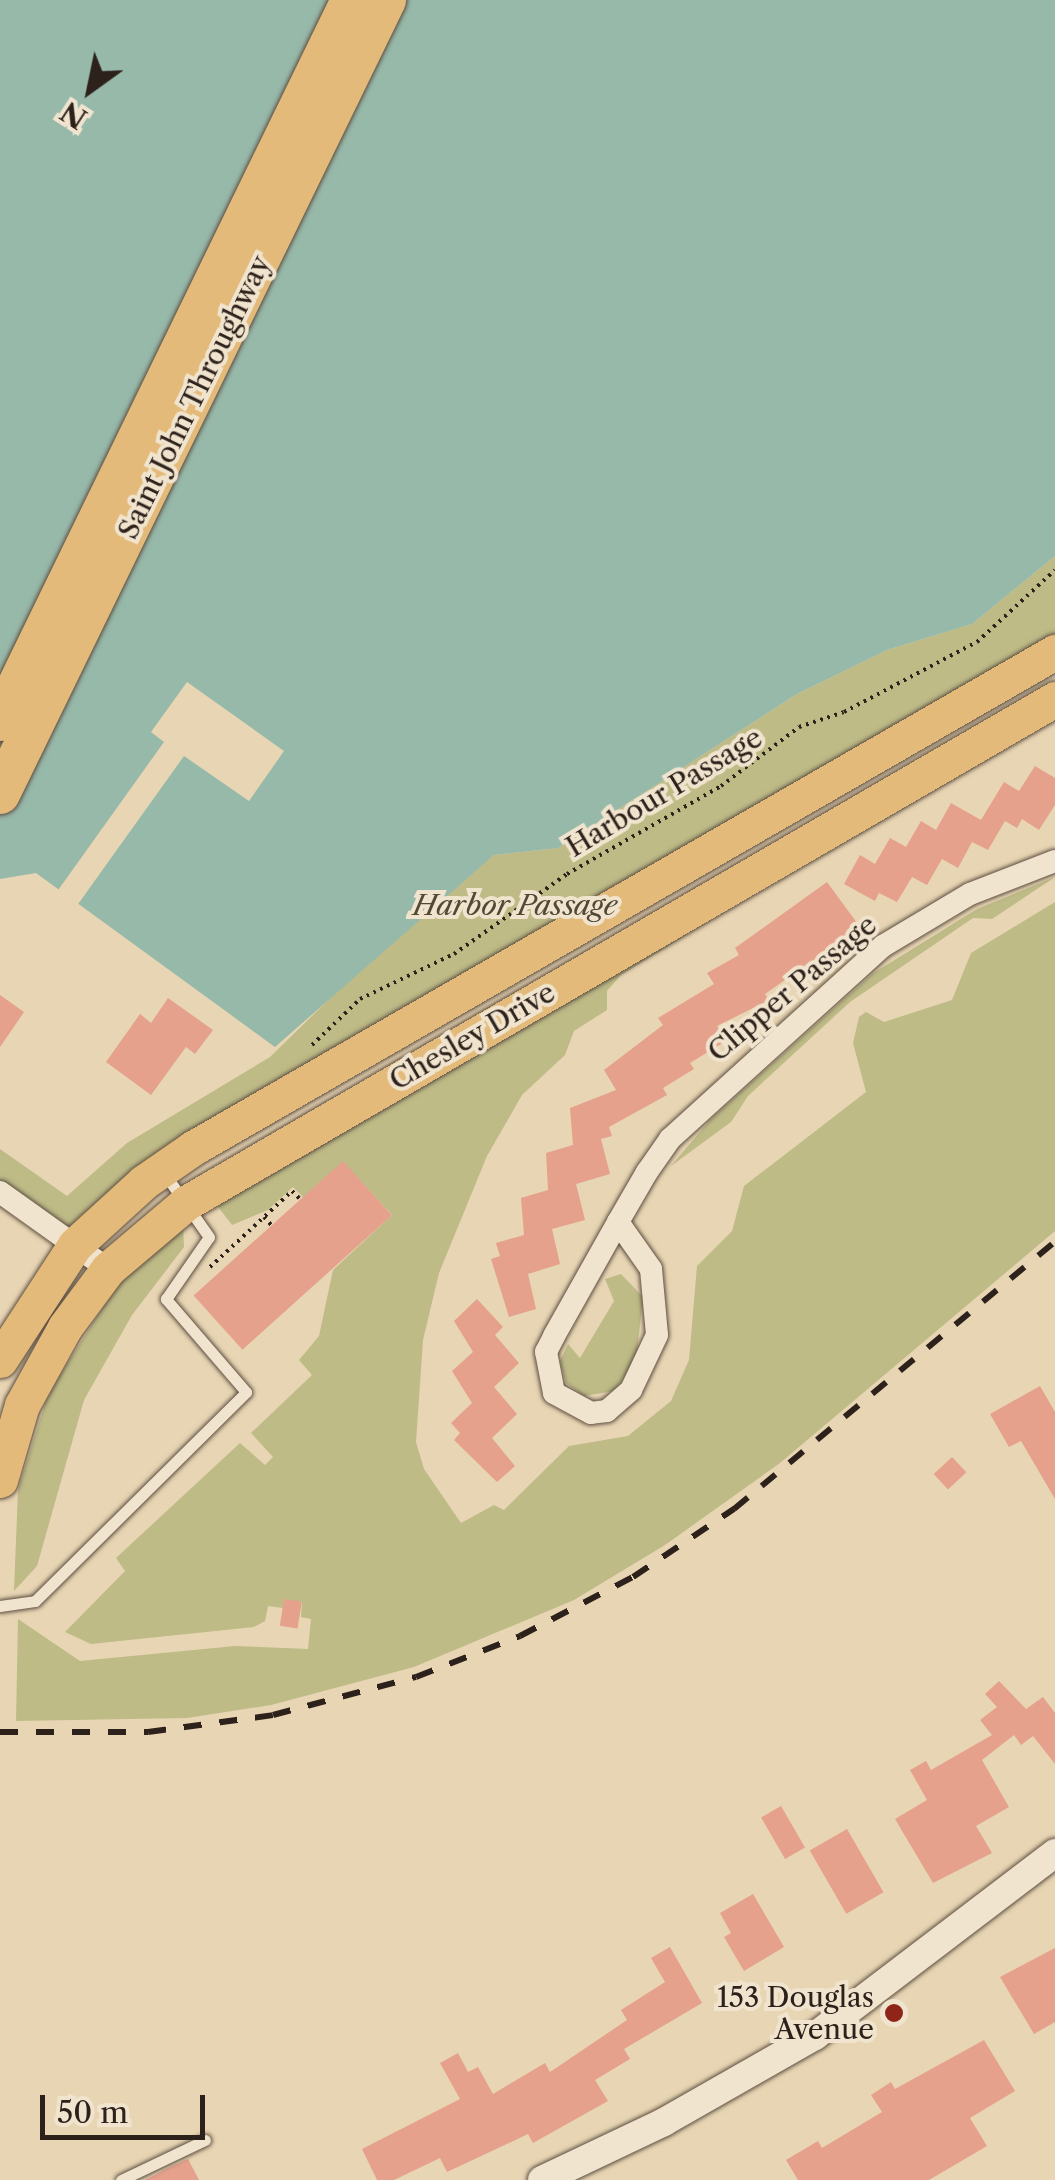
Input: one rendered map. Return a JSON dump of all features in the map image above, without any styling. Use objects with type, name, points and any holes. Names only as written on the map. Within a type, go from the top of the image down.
[{"type":"highway","name":"Saint John Throughway","points":[[0,721],[350,0]]},
{"type":"highway","name":"Saint John Throughway","points":[[0,794],[386,0]]},
{"type":"main road","name":"Chesley Drive","points":[[0,1360],[75,1246],[162,1170],[960,712],[1055,652]]},
{"type":"main road","name":"Chesley Drive","points":[[0,1480],[22,1405],[65,1327],[108,1269],[186,1203],[982,745],[1055,699]]},
{"type":"main road","points":[[960,712],[982,745]]},
{"type":"street","name":"Clipper Passage","points":[[618,1222],[651,1268],[657,1335],[631,1390],[607,1411],[591,1414],[554,1393],[546,1352],[618,1222],[689,1118],[855,967],[970,894],[1055,860]]},
{"type":"street","points":[[0,1192],[108,1269]]},
{"type":"street","points":[[542,2180],[664,2122],[816,2036],[1055,1853]]},
{"type":"lane","points":[[0,1606],[35,1602],[246,1392],[169,1305],[168,1292],[209,1237],[162,1170]]},
{"type":"lane","points":[[121,2180],[206,2140]]},
{"type":"path","name":"Harbour Passage","points":[[308,1048],[360,999],[454,954],[567,874],[721,786],[799,727],[844,712],[977,642],[1055,570]]},
{"type":"path","points":[[169,1305],[292,1190],[301,1200]]},
{"type":"path","points":[[264,1217],[272,1226]]},
{"type":"green space","name":"Harbor Passage","points":[[1055,556],[1055,652],[438,1010],[75,1245],[0,1192],[0,1149],[67,1196],[127,1143],[270,1057],[362,967],[494,855],[558,848],[797,694],[887,650],[972,624]]},
{"type":"green space","points":[[1055,877],[992,919],[973,918],[850,1002],[748,1096],[731,1122],[671,1166],[710,1120],[872,974],[977,909]]},
{"type":"green space","points":[[1055,902],[1055,1231],[780,1463],[665,1545],[574,1600],[414,1667],[271,1705],[187,1718],[16,1721],[18,1619],[80,1661],[235,1646],[308,1649],[311,1619],[301,1617],[302,1602],[284,1600],[283,1608],[268,1606],[265,1621],[254,1627],[91,1644],[65,1632],[125,1571],[116,1558],[240,1443],[265,1465],[273,1457],[251,1433],[312,1375],[299,1360],[319,1336],[333,1270],[392,1215],[343,1162],[304,1198],[293,1187],[268,1210],[232,1225],[213,1200],[713,918],[620,976],[607,991],[607,1010],[574,1031],[565,1055],[522,1095],[487,1156],[439,1273],[423,1340],[416,1442],[424,1469],[461,1523],[494,1505],[504,1510],[569,1446],[628,1436],[671,1401],[689,1360],[697,1266],[732,1231],[744,1186],[866,1092],[853,1043],[859,1017],[866,1012],[884,1022],[952,1000],[971,953]]},
{"type":"green space","points":[[183,1222],[184,1247],[132,1315],[84,1400],[37,1566],[14,1591],[18,1490],[48,1394],[117,1285]]},
{"type":"green space","points":[[621,1274],[643,1297],[636,1361],[614,1391],[584,1396],[566,1383],[560,1361],[568,1344],[580,1358],[614,1301],[605,1279]]},
{"type":"shaded area","points":[[0,0],[1055,0],[1055,556],[972,624],[887,650],[797,694],[558,848],[494,855],[275,1047],[36,873],[0,879]]},
{"type":"pier","points":[[187,682],[284,751],[249,801],[184,756],[76,907],[56,893],[164,742],[151,732]]},
{"type":"building","points":[[1035,766],[1055,778],[1055,805],[1039,830],[1022,819],[1017,828],[1005,821],[988,850],[972,842],[958,868],[942,859],[927,885],[912,877],[897,902],[879,893],[875,901],[844,884],[860,855],[875,864],[890,838],[906,847],[921,821],[936,830],[951,803],[981,820],[1004,782],[1019,791]]},
{"type":"building","points":[[827,882],[860,927],[765,994],[769,1000],[717,1026],[726,1041],[690,1063],[694,1069],[663,1088],[667,1095],[609,1127],[612,1136],[601,1139],[610,1174],[576,1184],[585,1220],[552,1229],[560,1264],[528,1274],[536,1309],[509,1317],[491,1259],[500,1256],[496,1243],[524,1235],[521,1198],[548,1190],[546,1153],[573,1145],[570,1108],[616,1090],[604,1070],[663,1025],[658,1018],[714,984],[707,973],[739,955],[735,948]]},
{"type":"building","points":[[0,995],[24,1012],[0,1047]]},
{"type":"building","points":[[168,998],[213,1030],[195,1054],[186,1047],[151,1095],[106,1062],[140,1014],[151,1023]]},
{"type":"building","points":[[343,1161],[392,1215],[242,1350],[194,1295]]},
{"type":"building","points":[[477,1299],[503,1327],[495,1335],[519,1363],[494,1387],[517,1414],[492,1438],[515,1466],[497,1482],[454,1440],[460,1433],[451,1423],[472,1403],[452,1371],[473,1352],[454,1321]]},
{"type":"building","points":[[1040,1386],[1055,1412],[1055,1499],[1021,1441],[1009,1447],[990,1414]]},
{"type":"building","points":[[952,1457],[966,1472],[948,1489],[934,1474]]},
{"type":"building","points":[[284,1599],[302,1602],[298,1628],[280,1626]]},
{"type":"building","points":[[999,1681],[1026,1709],[1043,1697],[1055,1713],[1055,1764],[1033,1736],[1021,1745],[1014,1735],[982,1760],[1009,1807],[976,1826],[992,1853],[933,1883],[895,1819],[927,1800],[910,1770],[926,1761],[931,1770],[992,1735],[980,1720],[997,1707],[985,1694]]},
{"type":"building","points":[[781,1806],[805,1848],[785,1859],[761,1818]]},
{"type":"building","points":[[847,1829],[884,1892],[846,1914],[810,1850]]},
{"type":"building","points":[[753,1894],[784,1947],[744,1971],[724,1937],[731,1933],[720,1913]]},
{"type":"building","points":[[670,1947],[702,2003],[624,2049],[630,2059],[595,2080],[608,2101],[533,2143],[528,2134],[447,2172],[440,2158],[394,2180],[377,2180],[362,2149],[460,2099],[440,2063],[458,2053],[468,2072],[478,2067],[493,2094],[545,2063],[550,2072],[627,2020],[621,2010],[665,1982],[651,1958]]},
{"type":"building","points":[[1055,1948],[1055,2022],[1034,2034],[1000,1977]]},
{"type":"building","points":[[984,2040],[1015,2091],[970,2118],[987,2146],[929,2180],[798,2180],[786,2160],[818,2141],[822,2148],[882,2112],[871,2095],[891,2082],[895,2089]]},
{"type":"building","points":[[188,2159],[199,2180],[145,2180],[170,2167]]},
{"type":"railway","points":[[0,1732],[148,1732],[273,1715],[416,1677],[520,1636],[633,1577],[734,1509],[1055,1242]]},
{"type":"place","name":"153 Douglas Avenue","points":[[894,2013]]}]
